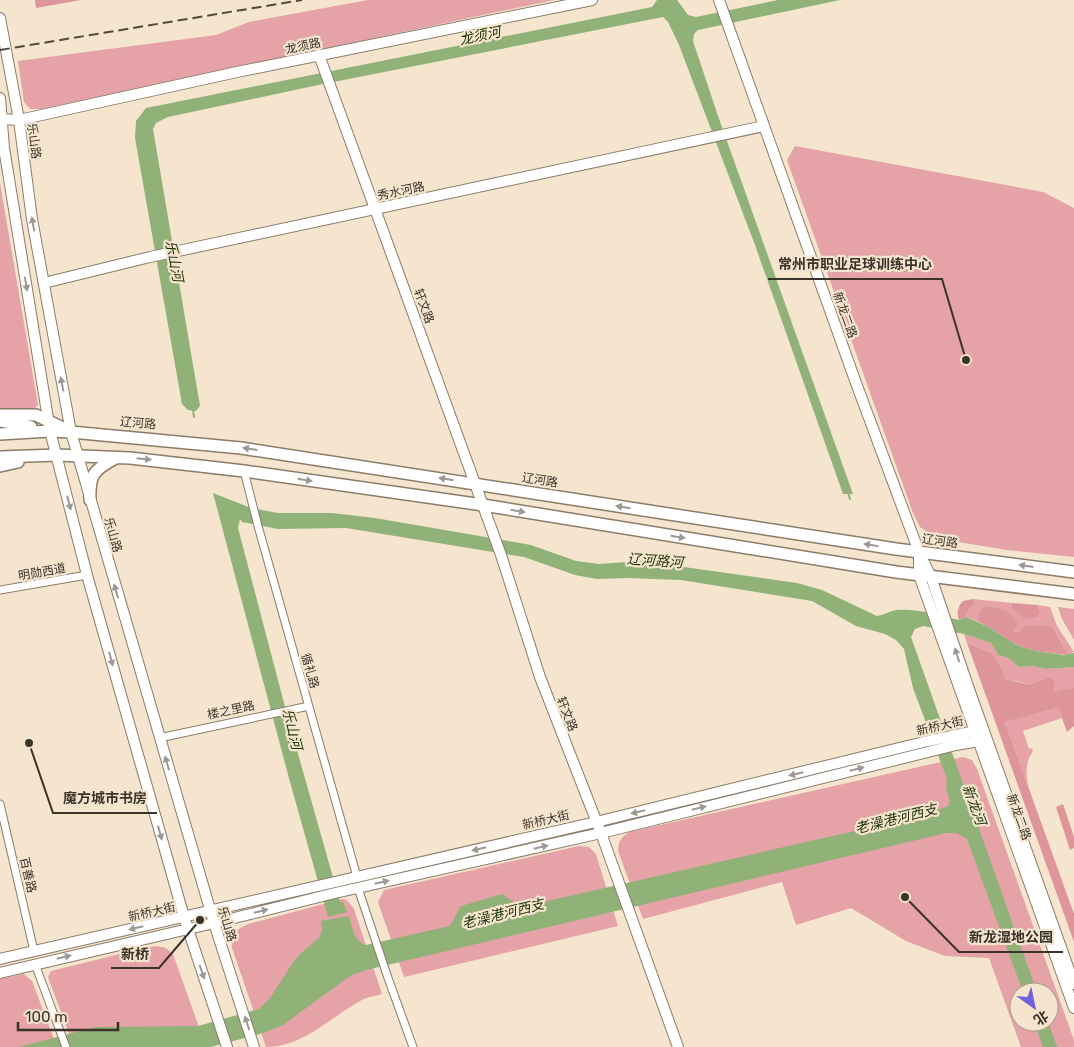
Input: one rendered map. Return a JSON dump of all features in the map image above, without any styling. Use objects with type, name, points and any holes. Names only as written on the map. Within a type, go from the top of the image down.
[{"type":"main road","points":[[0,415],[36,415],[50,426]]},
{"type":"main road","points":[[0,421],[50,426]]},
{"type":"main road","name":"辽河路","points":[[0,434],[50,426],[71,432],[241,448],[919,552],[1074,572]]},
{"type":"main road","points":[[0,466],[57,455]]},
{"type":"main road","points":[[0,457],[57,455],[116,458],[244,470],[483,505],[919,575],[1074,594]]},
{"type":"main road","points":[[90,500],[90,483],[94,473],[100,466],[116,458]]},
{"type":"street","name":"龙须路","points":[[1,125],[319,55],[592,0]]},
{"type":"street","name":"新龙二路","points":[[721,4],[919,552]]},
{"type":"street","name":"乐山路","points":[[0,18],[19,120],[32,219],[71,432],[210,911],[253,1044]]},
{"type":"street","name":"轩文路","points":[[319,55],[501,555],[540,677],[601,832],[678,1047]]},
{"type":"street","points":[[0,98],[4,148],[50,426],[87,575],[187,929],[227,1047]]},
{"type":"street","name":"秀水河路","points":[[44,283],[150,257],[764,126]]},
{"type":"street","name":"循礼路","points":[[244,470],[251,501],[357,877]]},
{"type":"street","points":[[919,552],[919,575],[937,610]]},
{"type":"street","points":[[919,552],[931,576],[937,610]]},
{"type":"street","name":"明勋西道","points":[[0,590],[87,575]]},
{"type":"street","name":"新龙二路","points":[[937,610],[1074,1008]]},
{"type":"street","name":"楼之里路","points":[[159,738],[308,706]]},
{"type":"street","name":"新龙二路","points":[[979,735],[1074,984]]},
{"type":"street","name":"新桥大街","points":[[333,888],[358,888],[601,832],[930,746],[979,735]]},
{"type":"street","name":"新桥大街","points":[[0,973],[214,923],[333,888],[357,877],[930,746]]},
{"type":"street","name":"百善路","points":[[0,804],[34,951]]},
{"type":"street","points":[[358,888],[413,1047]]},
{"type":"street","name":"新桥大街","points":[[0,959],[210,911],[309,894]]},
{"type":"street","points":[[35,964],[66,1047]]},
{"type":"shaded area","points":[[35,0],[81,0],[36,8]]},
{"type":"shaded area","points":[[368,0],[554,0],[41,109],[30,109],[24,102],[18,61],[216,35],[249,22]]},
{"type":"shaded area","points":[[795,146],[1043,192],[1074,208],[1074,557],[1007,550],[946,540],[920,527],[913,513],[787,160]]},
{"type":"shaded area","points":[[0,183],[38,405],[33,410],[0,410]]},
{"type":"shaded area","points":[[973,599],[1012,603],[1012,607],[1040,611],[1037,605],[1050,607],[1057,626],[1074,652],[1068,655],[1052,626],[1017,634],[1006,610],[985,605],[977,614],[979,622],[966,617],[969,609],[976,603]]},
{"type":"shaded area","points":[[973,599],[976,603],[969,609],[966,617],[959,620],[958,610],[960,605],[963,601]]},
{"type":"shaded area","points":[[1012,603],[1037,605],[1040,611],[1037,617],[1024,619],[1012,607]]},
{"type":"shaded area","points":[[985,605],[1006,610],[1018,622],[1015,631],[1017,633],[1025,626],[1052,626],[1068,655],[1041,652],[1018,646],[979,622],[977,614]]},
{"type":"shaded area","points":[[1058,607],[1074,609],[1074,640],[1062,619]]},
{"type":"shaded area","points":[[964,634],[991,643],[998,655],[1008,658],[1019,667],[1033,666],[1046,669],[1074,667],[1074,689],[1052,691],[1050,677],[1027,685],[1005,679],[1002,669],[992,653],[967,643]]},
{"type":"shaded area","points":[[967,643],[992,653],[1002,669],[1005,679],[1027,685],[1050,677],[1055,683],[1053,691],[1074,688],[1074,726],[1067,732],[1058,707],[1005,722],[1074,914],[1074,942]]},
{"type":"shaded area","points":[[1058,706],[1062,718],[1023,731],[1029,749],[1032,748],[1033,751],[1027,768],[1028,786],[1005,722]]},
{"type":"shaded area","points":[[963,757],[972,760],[977,769],[1053,982],[1009,982],[1009,1014],[989,958],[945,956],[906,941],[851,908],[796,925],[782,882],[643,919],[618,851],[620,840],[629,832]]},
{"type":"shaded area","points":[[1063,804],[1074,837],[1074,848],[1070,850],[1056,807]]},
{"type":"shaded area","points":[[579,846],[589,847],[596,854],[618,926],[404,977],[378,902],[384,890]]},
{"type":"shaded area","points":[[342,899],[347,900],[354,909],[382,994],[362,1000],[304,1037],[279,1046],[266,1047],[232,948],[233,936],[248,924]]},
{"type":"shaded area","points":[[157,946],[166,948],[173,954],[206,1047],[74,1047],[48,977],[51,971]]},
{"type":"shaded area","points":[[24,974],[32,981],[57,1047],[0,1047],[0,979]]},
{"type":"shaded area","points":[[1059,998],[1074,1040],[1074,1047],[1021,1047],[1016,1032],[1059,1032]]},
{"type":"water","points":[[657,0],[677,0],[688,15],[696,17],[778,0],[840,0],[698,30],[694,34],[693,41],[853,494],[843,494],[755,245],[679,45],[668,22],[663,17],[318,85],[168,117],[156,123],[153,129],[200,406],[196,411],[188,410],[182,404],[135,138],[136,121],[146,108],[652,7]]},
{"type":"water","name":"老澡港河西支","points":[[213,493],[251,508],[278,513],[332,513],[375,518],[531,545],[576,561],[599,564],[641,561],[797,583],[822,590],[877,616],[894,611],[912,610],[959,620],[966,617],[989,627],[1018,646],[1064,655],[1074,653],[1074,667],[1046,669],[1033,666],[1019,667],[1008,658],[998,655],[991,643],[964,634],[923,626],[915,629],[911,637],[1033,982],[1019,982],[967,839],[956,833],[946,833],[366,970],[350,976],[283,1025],[263,1033],[211,1047],[19,1047],[95,1027],[198,1026],[259,1009],[270,998],[300,954],[319,938],[322,930],[321,921],[349,916],[356,937],[366,945],[450,926],[461,906],[502,894],[521,907],[925,815],[948,806],[950,801],[946,789],[947,779],[913,688],[904,649],[896,640],[885,634],[856,626],[812,601],[681,580],[597,579],[575,575],[524,557],[346,528],[278,529],[242,522],[240,519],[238,528],[289,722],[340,902],[343,902],[347,912],[328,917]]},
{"type":"water","points":[[1038,1032],[1052,1032],[1057,1047],[1043,1047]]},
{"type":"waterway","name":"乐山河","points":[[193,410],[194,417]]},
{"type":"waterway","points":[[848,492],[850,499]]},
{"type":"railway","points":[[0,50],[302,0]]},
{"type":"place","name":"常州市职业足球训练中心","points":[[966,360]]},
{"type":"place","name":"魔方城市书房","points":[[29,743]]},
{"type":"place","name":"新龙湿地公园","points":[[905,897]]},
{"type":"place","name":"新桥","points":[[200,920]]},
{"type":"water label","name":"龙须河","points":[[480,36]]},
{"type":"water label","name":"辽河路河","points":[[655,561]]},
{"type":"water label","name":"新龙河","points":[[974,805]]}]
